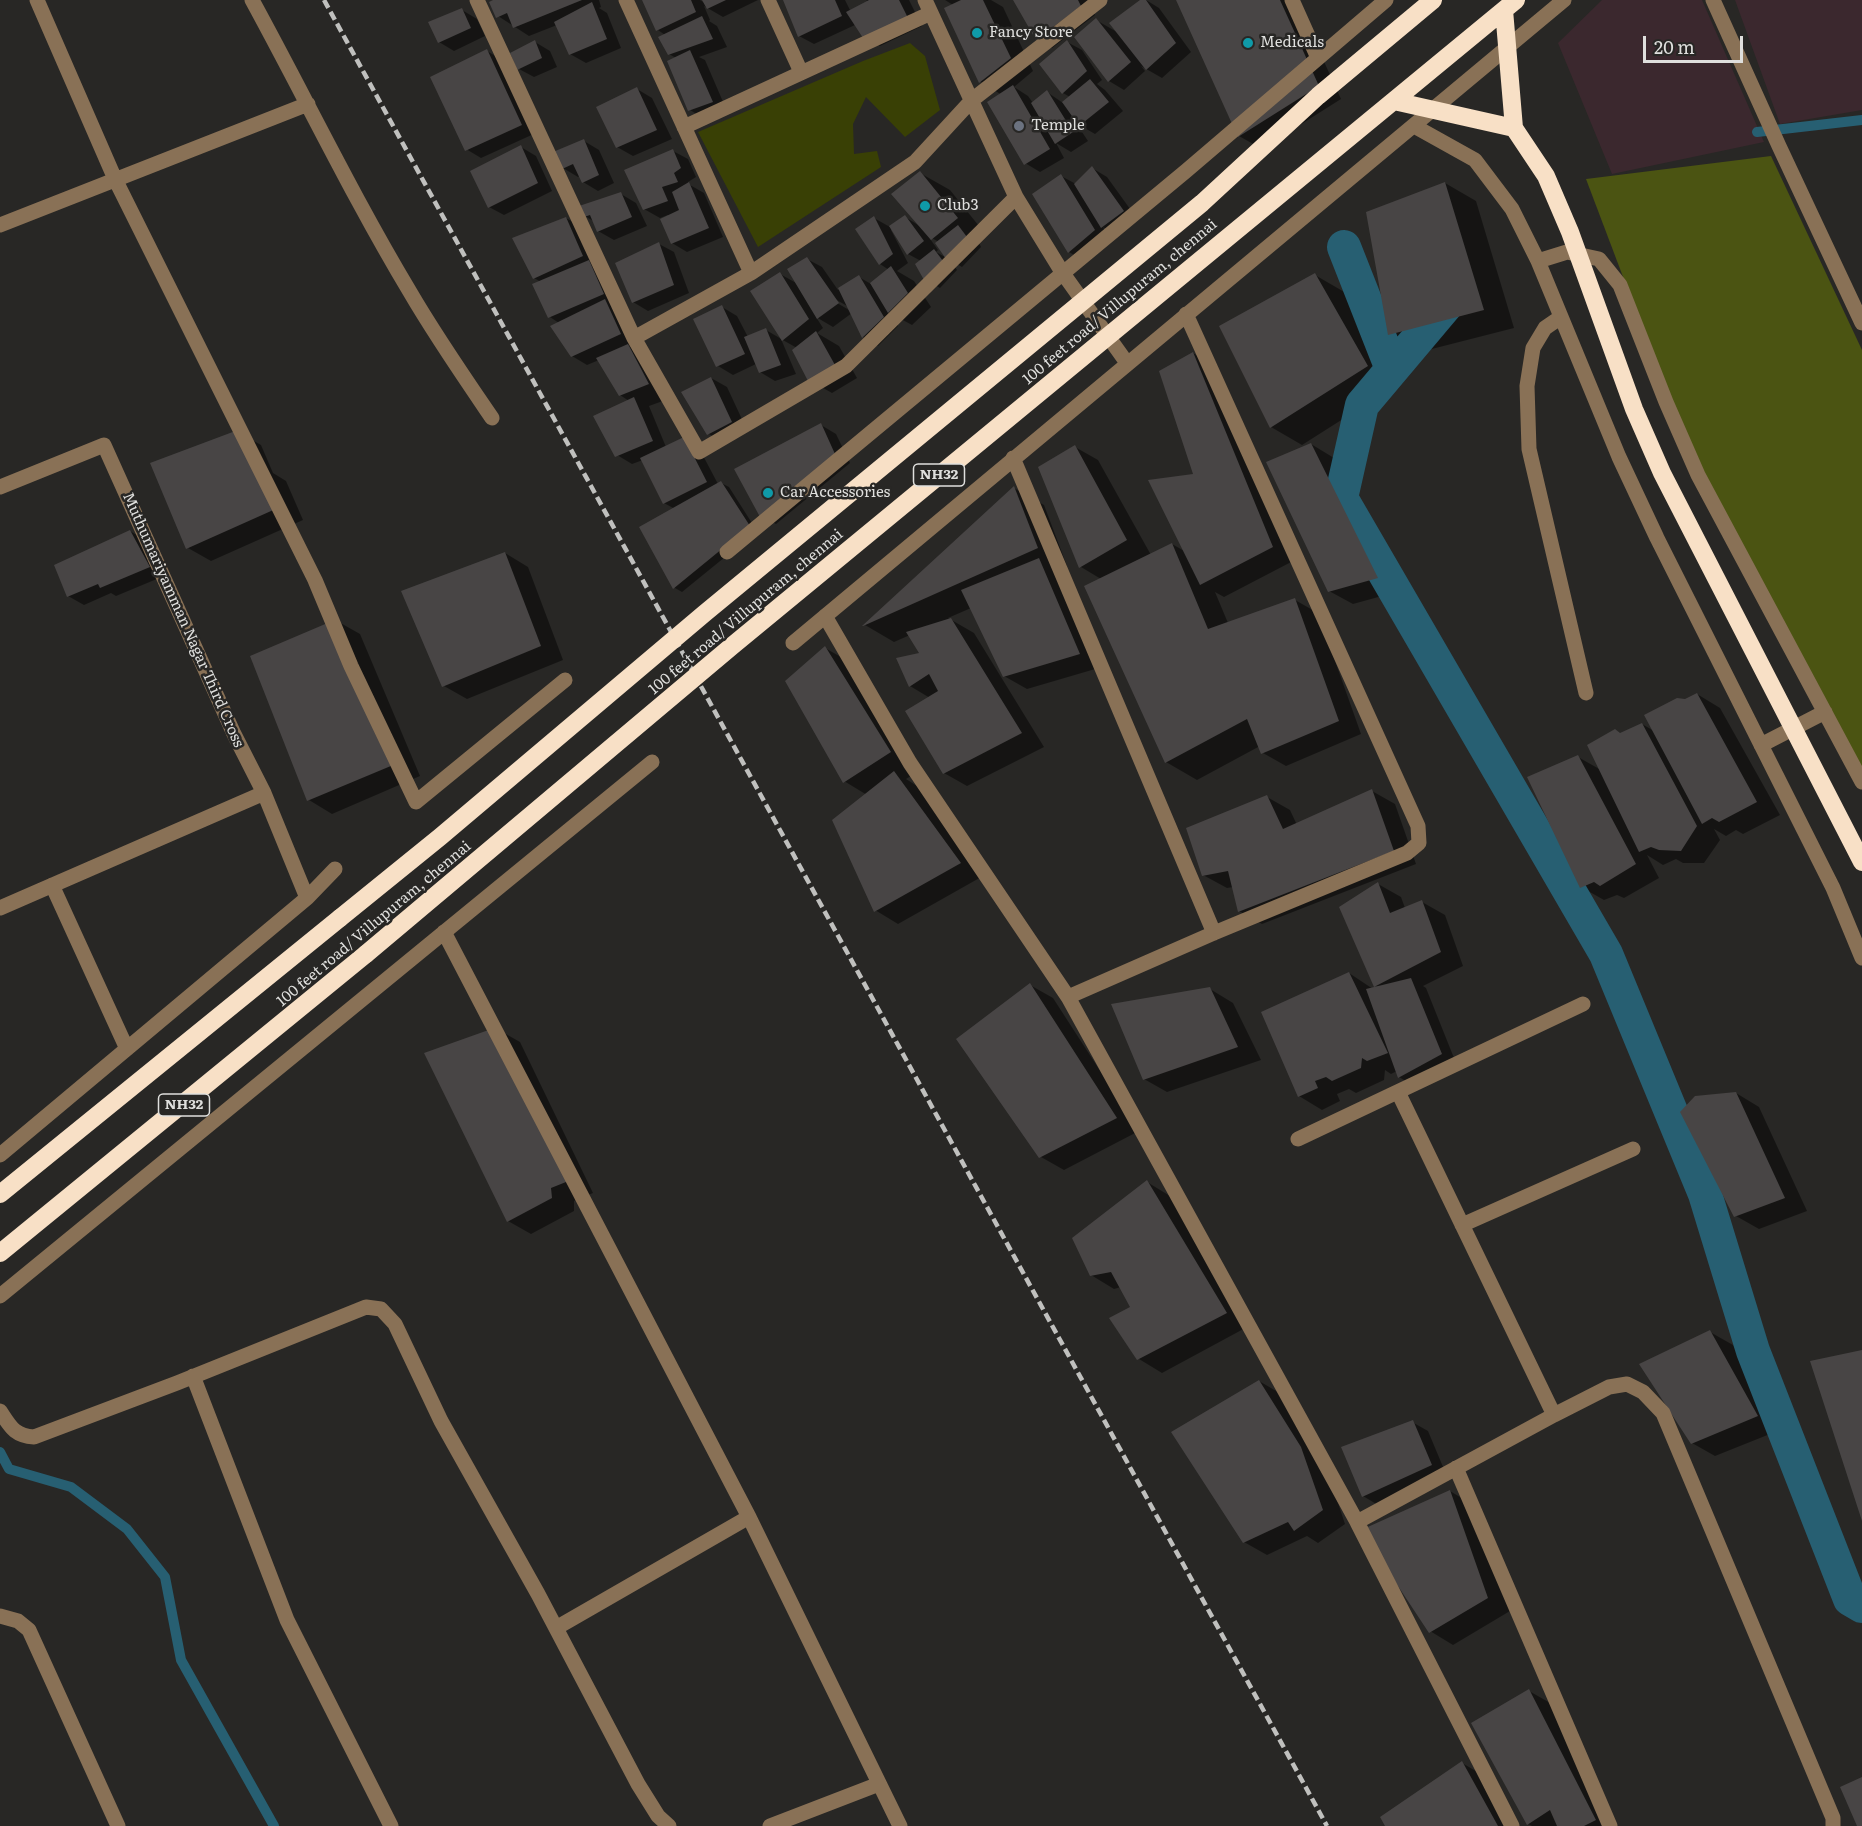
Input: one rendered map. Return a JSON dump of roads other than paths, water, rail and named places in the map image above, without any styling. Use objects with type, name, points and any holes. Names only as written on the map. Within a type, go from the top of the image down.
[{"type":"highway","name":"100 feet road/ Villupuram, chennai","points":[[0,1194],[440,837],[714,606],[1202,203],[1318,96],[1432,0]]},
{"type":"highway","name":"100 feet road/ Villupuram, chennai","points":[[0,1253],[366,954],[732,646],[1510,5]]},
{"type":"highway","points":[[1510,5],[1514,128],[1546,176],[1570,232],[1634,409],[1662,473],[1862,861]]},
{"type":"highway","points":[[1394,100],[1514,128]]},
{"type":"street","points":[[37,0],[115,179],[315,580],[351,666],[417,802],[565,680]]},
{"type":"street","points":[[252,0],[308,104],[337,164],[410,294],[492,418]]},
{"type":"street","points":[[477,0],[634,338],[699,452],[846,366],[1016,197]]},
{"type":"street","points":[[626,0],[751,273]]},
{"type":"street","points":[[768,0],[801,72]]},
{"type":"street","points":[[1292,0],[1318,58]]},
{"type":"street","points":[[727,552],[1186,171],[1386,0]]},
{"type":"street","points":[[793,643],[1564,0]]},
{"type":"street","points":[[1713,0],[1862,323]]},
{"type":"street","points":[[634,338],[751,273],[915,162],[972,100],[1097,1]]},
{"type":"street","points":[[684,127],[801,72],[928,6],[1016,197],[1062,272],[1127,363]]},
{"type":"street","points":[[0,225],[308,104]]},
{"type":"street","points":[[1414,126],[1475,160],[1512,209],[1538,261],[1629,477],[1833,888],[1862,958]]},
{"type":"street","points":[[1538,261],[1567,252],[1599,259],[1620,285],[1666,402],[1698,475],[1862,782]]},
{"type":"street","points":[[1068,997],[1214,933],[1407,853],[1419,843],[1418,826],[1186,314]]},
{"type":"street","points":[[1560,317],[1545,328],[1533,348],[1527,386],[1529,449],[1587,693]]},
{"type":"street","name":"Muthumariyamman Nagar Third Cross","points":[[0,487],[104,445],[234,734],[264,793],[307,898]]},
{"type":"street","points":[[1013,458],[1214,933]]},
{"type":"street","points":[[825,616],[910,762],[1068,997],[1357,1522],[1512,1826]]},
{"type":"street","points":[[1761,745],[1825,712]]},
{"type":"street","points":[[0,1296],[652,762]]},
{"type":"street","points":[[0,908],[264,793]]},
{"type":"street","points":[[0,1155],[307,898],[335,870]]},
{"type":"street","points":[[52,885],[127,1049]]},
{"type":"street","points":[[444,932],[749,1518],[900,1826]]},
{"type":"street","points":[[1298,1139],[1583,1004]]},
{"type":"street","points":[[1398,1092],[1554,1415]]},
{"type":"street","points":[[1462,1225],[1633,1149]]},
{"type":"street","points":[[0,1411],[11,1428],[23,1437],[34,1437],[366,1307],[381,1309],[394,1324],[441,1421],[556,1628],[638,1784],[658,1816],[669,1826]]},
{"type":"street","points":[[194,1376],[287,1620],[391,1826]]},
{"type":"street","points":[[1357,1522],[1609,1387],[1627,1384],[1642,1392],[1663,1413],[1833,1818],[1833,1826]]},
{"type":"street","points":[[1456,1468],[1610,1826]]},
{"type":"street","points":[[556,1628],[749,1518]]},
{"type":"street","points":[[0,1616],[18,1620],[29,1630],[118,1826]]},
{"type":"street","points":[[770,1826],[879,1784]]},
{"type":"waterway","points":[[1757,132],[1862,120]]},
{"type":"waterway","points":[[1344,247],[1392,369]]},
{"type":"waterway","points":[[1453,297],[1362,405],[1341,498],[1606,954],[1705,1194],[1753,1351],[1850,1599],[1862,1606]]},
{"type":"waterway","points":[[0,1452],[9,1469],[71,1487],[127,1529],[165,1577],[181,1660],[274,1826]]},
{"type":"railway","points":[[324,0],[1327,1826]]},
{"type":"place","name":"Fancy Store","points":[[977,33]]},
{"type":"place","name":"Medicals","points":[[1248,43]]},
{"type":"place","name":"Temple","points":[[1019,126]]},
{"type":"place","name":"Club3","points":[[925,206]]},
{"type":"place","name":"Car Accessories","points":[[768,493]]}]
